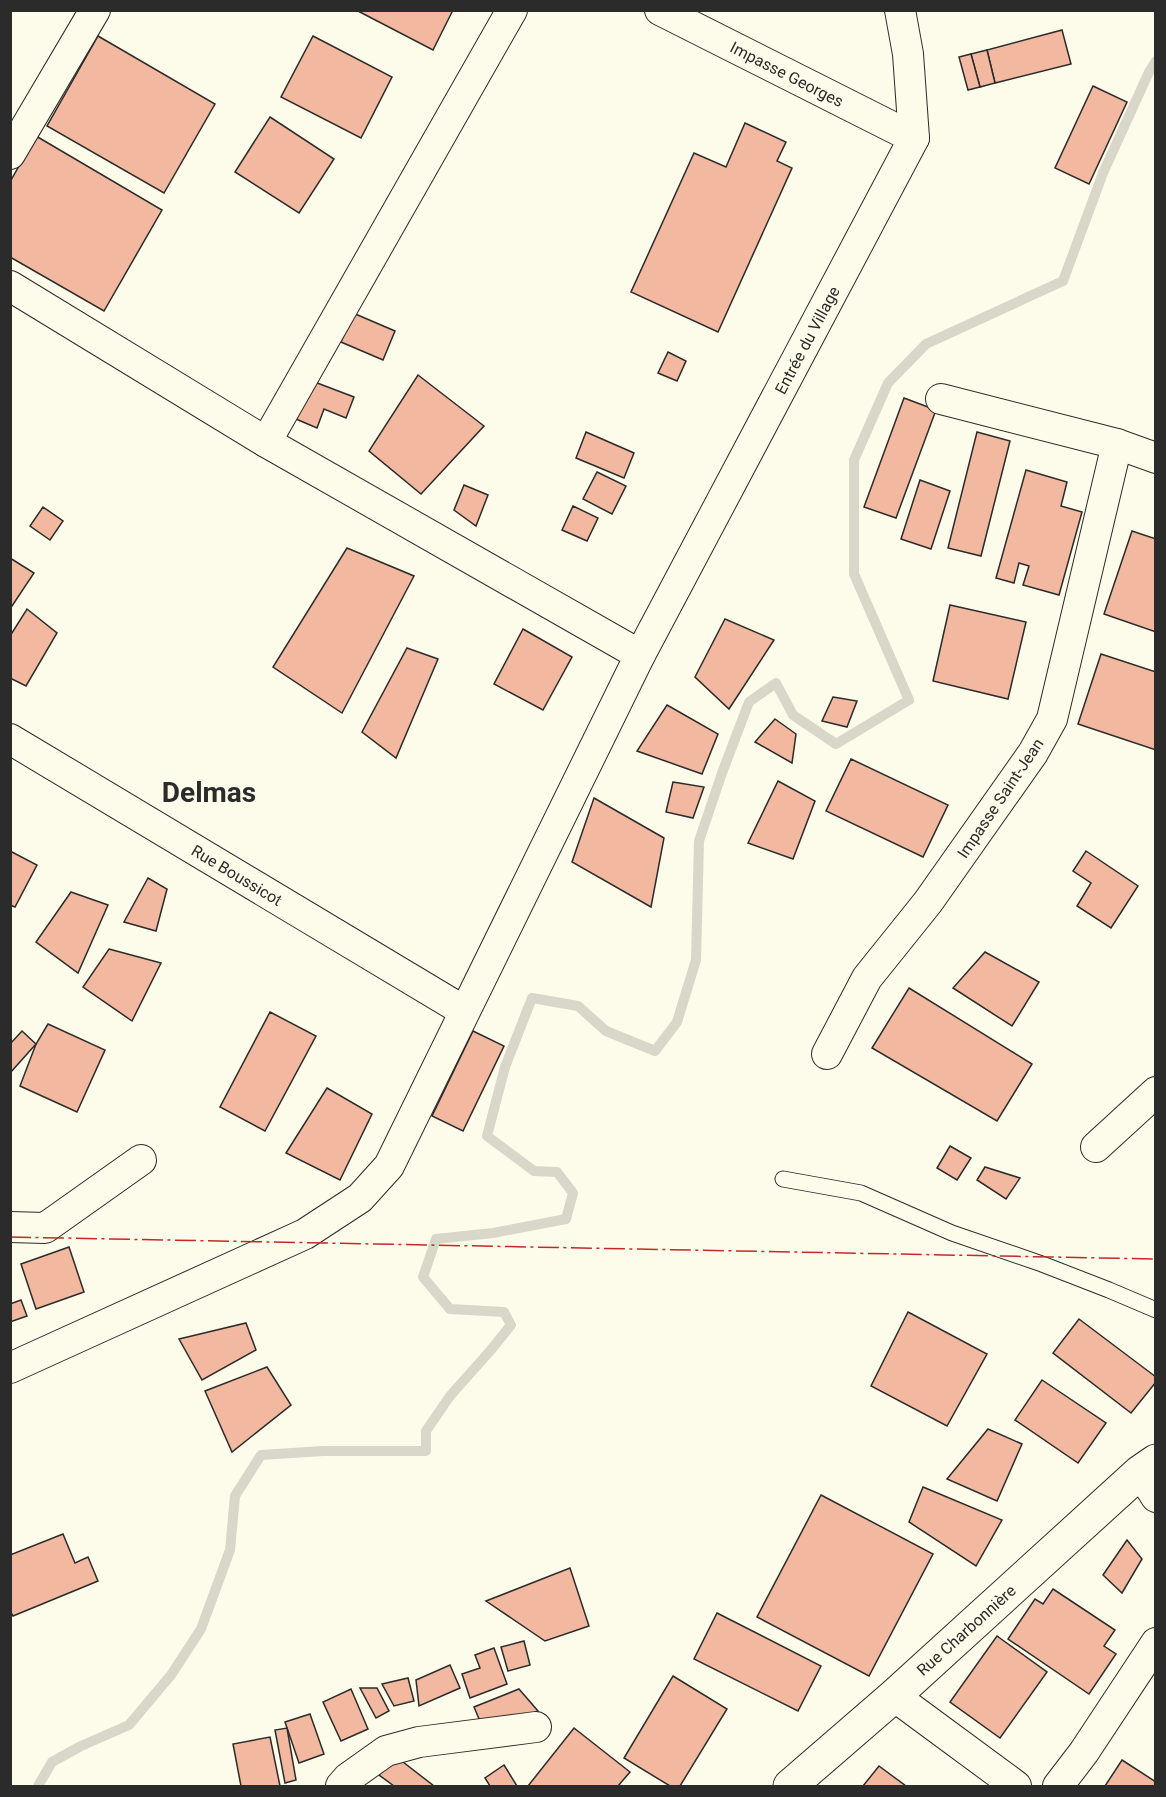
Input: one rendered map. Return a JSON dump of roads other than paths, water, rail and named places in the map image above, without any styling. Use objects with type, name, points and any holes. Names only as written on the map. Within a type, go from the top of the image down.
[{"type":"street","points":[[10,154],[95,10]]},
{"type":"street","points":[[267,442],[512,10]]},
{"type":"street","name":"Impasse Georges","points":[[660,10],[914,138]]},
{"type":"street","points":[[900,10],[908,54],[914,138]]},
{"type":"street","name":"Entrée du Village","points":[[10,1368],[305,1234],[360,1198],[389,1166],[640,655],[914,138]]},
{"type":"street","points":[[10,286],[267,442],[640,655]]},
{"type":"street","points":[[941,399],[1117,444],[1155,458]]},
{"type":"street","name":"Impasse Saint-Jean","points":[[827,1054],[867,978],[928,902],[1033,753],[1052,719],[1117,444]]},
{"type":"street","name":"Rue Boussicot","points":[[10,739],[464,1011]]},
{"type":"street","points":[[1096,1147],[1155,1092]]},
{"type":"street","points":[[10,1227],[45,1228],[141,1160]]},
{"type":"street","name":"Rue Charbonnière","points":[[790,1786],[1150,1477]]},
{"type":"street","points":[[1058,1786],[1084,1752],[1155,1643]]},
{"type":"street","points":[[894,1696],[1016,1786]]},
{"type":"street","points":[[341,1786],[348,1778],[386,1751],[419,1742],[536,1727]]},
{"type":"lane","points":[[783,1179],[861,1193],[952,1233],[1053,1268],[1155,1310]]},
{"type":"waterway","points":[[38,1786],[52,1762],[81,1746],[129,1725],[171,1675],[201,1629],[230,1550],[235,1496],[261,1455],[323,1451],[426,1451],[426,1431],[450,1396],[511,1325],[504,1312],[450,1309],[423,1277],[436,1239],[493,1233],[566,1219],[573,1193],[557,1172],[534,1171],[487,1136],[505,1067],[532,998],[578,1006],[606,1031],[655,1051],[677,1022],[696,960],[699,841],[749,702],[776,683],[793,715],[836,744],[909,700],[854,574],[854,460],[888,383],[926,344],[1063,281],[1103,173],[1156,61]]},
{"type":"district","name":"Delmas","points":[[209,792]]}]
